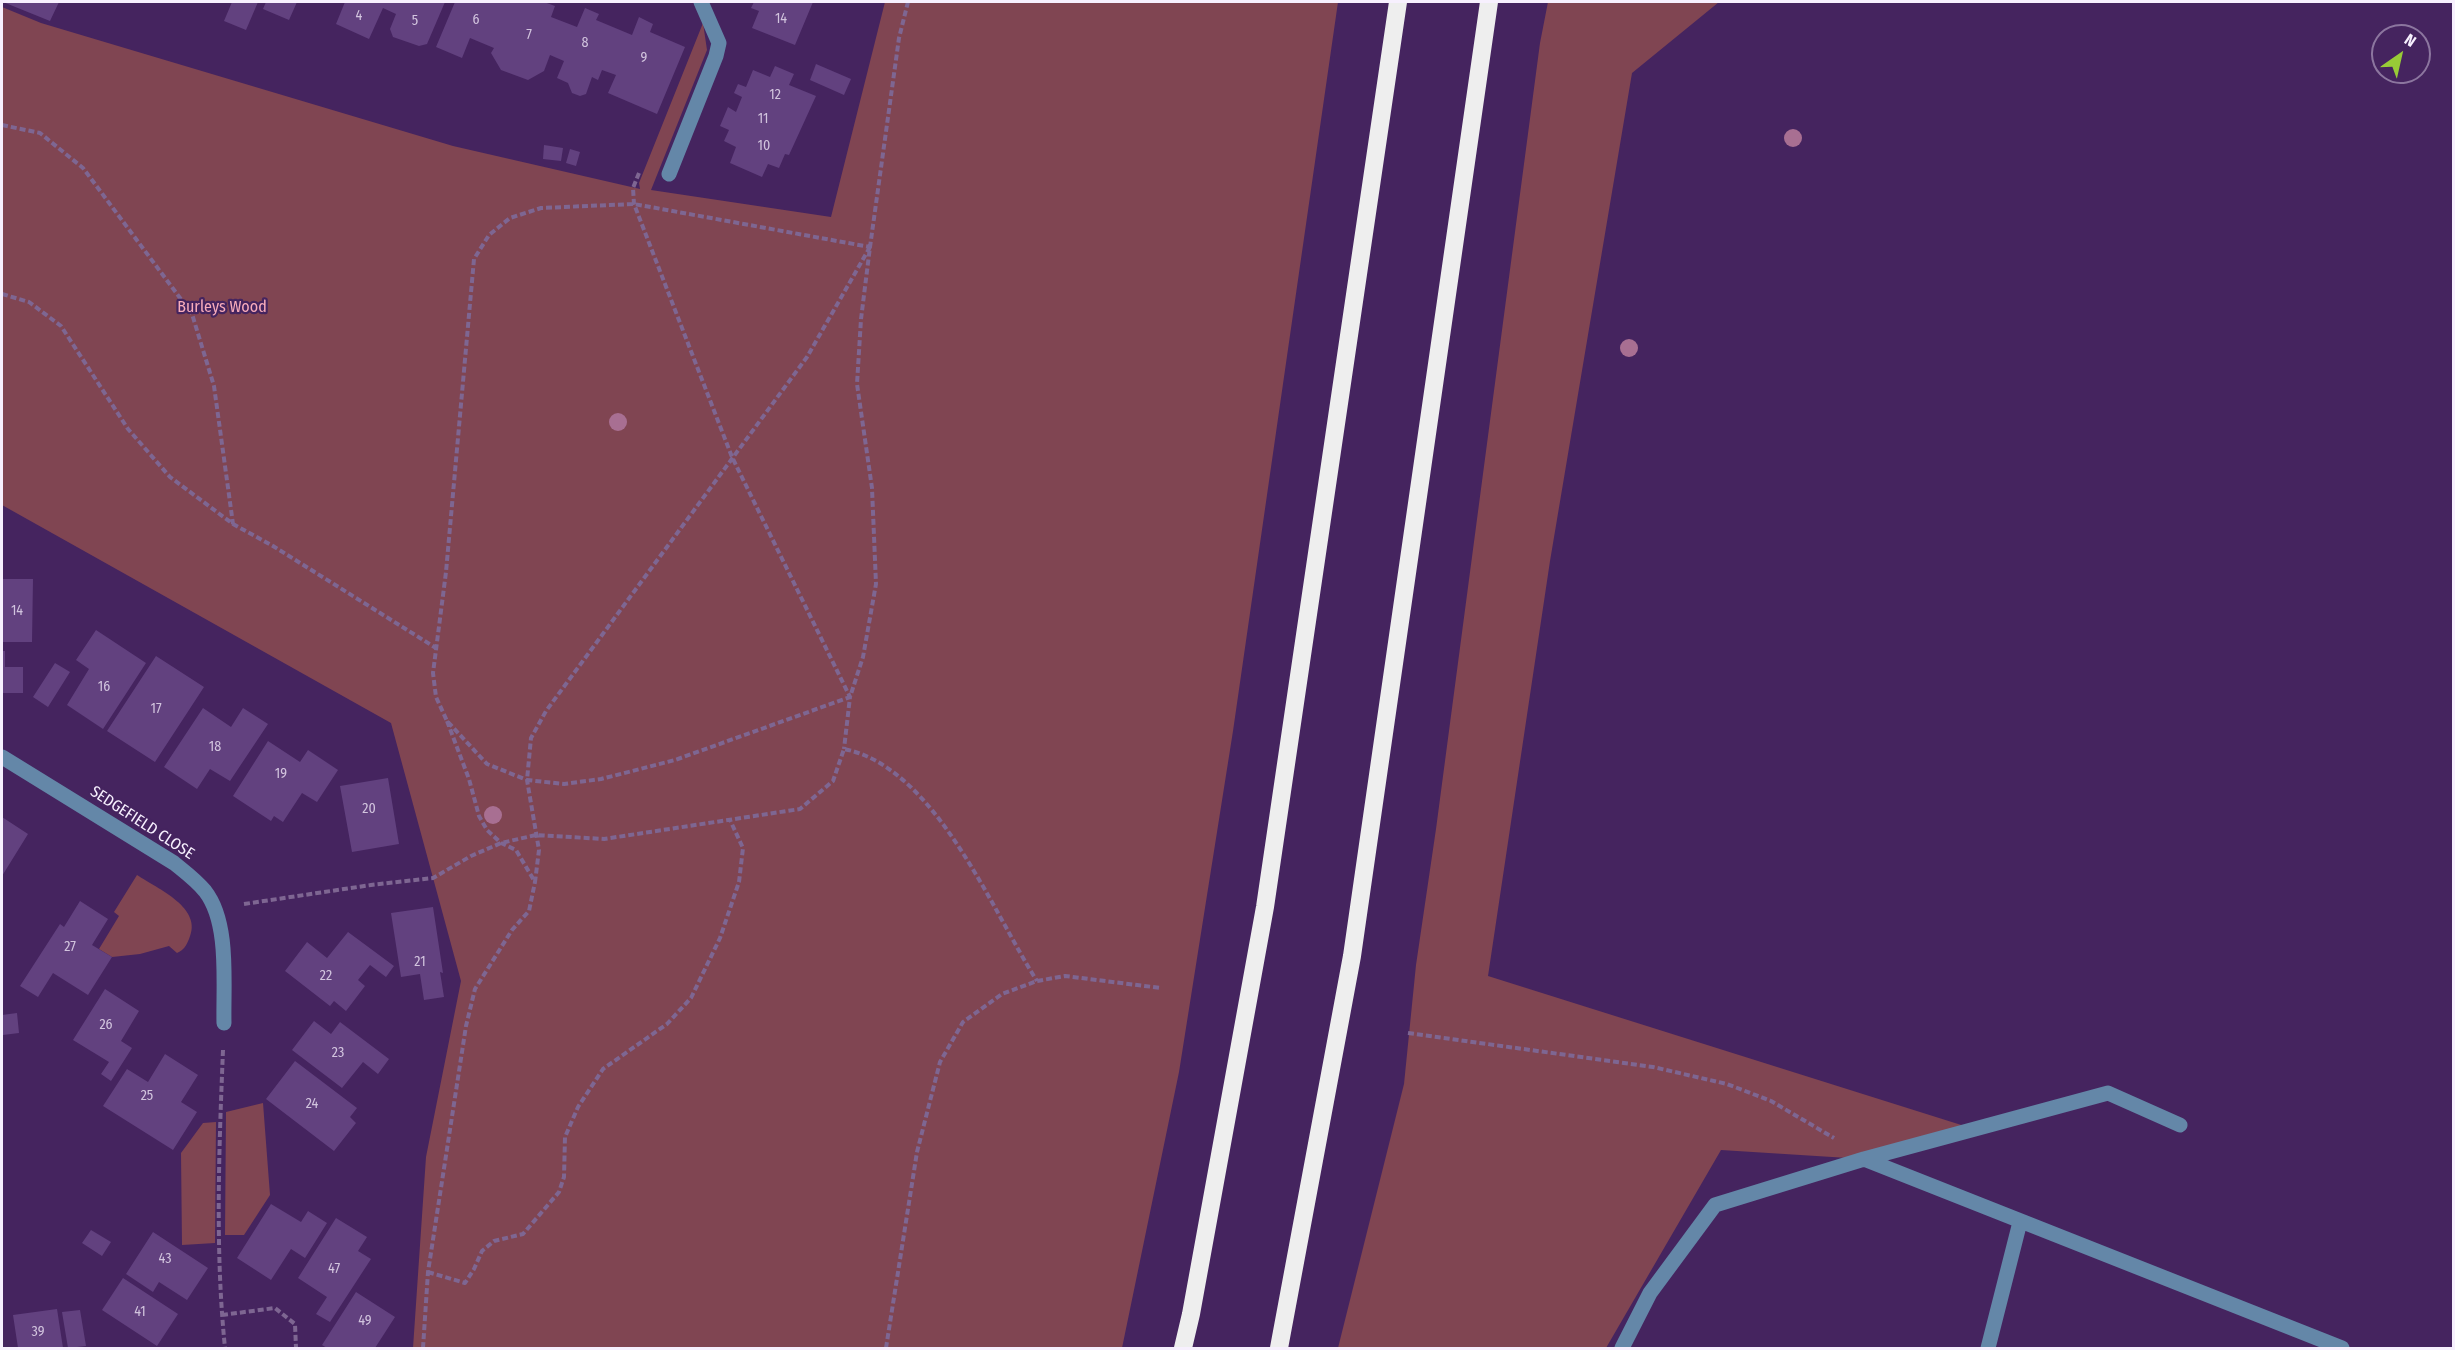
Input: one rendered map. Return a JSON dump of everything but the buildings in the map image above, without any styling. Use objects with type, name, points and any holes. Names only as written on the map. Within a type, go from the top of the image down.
[{"type":"highway","points":[[1183,1348],[1265,907],[1398,2]]},
{"type":"highway","points":[[1279,1348],[1352,956],[1489,2]]},
{"type":"street","points":[[669,174],[716,56],[719,43],[701,2]]},
{"type":"street","name":"SEDGEFIELD CLOSE","points":[[2,757],[174,863],[200,886],[216,909],[221,934],[224,1023]]},
{"type":"street","points":[[1622,1348],[1650,1293],[1715,1205],[1864,1159],[2108,1093],[2180,1125]]},
{"type":"street","points":[[1864,1159],[2342,1348]]},
{"type":"street","points":[[1988,1348],[2020,1222]]},
{"type":"path","points":[[216,909],[371,885],[434,878],[471,856],[501,843],[536,835],[604,839],[800,809],[833,780],[844,749],[850,697],[863,657],[876,584],[872,488],[857,384],[861,319],[870,247],[900,38],[908,2]]},
{"type":"path","points":[[2,125],[40,133],[83,168],[192,314],[214,386],[233,524]]},
{"type":"path","points":[[633,188],[634,204],[732,457],[850,697]]},
{"type":"path","points":[[535,882],[516,850],[501,843],[487,830],[479,816],[466,770],[436,697],[432,673],[446,572],[474,259],[489,235],[510,218],[541,208],[634,204],[870,247]]},
{"type":"path","points":[[423,1348],[428,1272],[466,1026],[476,989],[512,930],[529,911],[535,882],[539,850],[527,780],[531,738],[546,711],[807,357],[870,247]]},
{"type":"path","points":[[2,294],[29,302],[61,326],[128,429],[170,477],[233,524],[273,546],[436,648]]},
{"type":"path","points":[[447,721],[487,764],[527,780],[564,784],[601,779],[675,760],[850,697]]},
{"type":"path","points":[[844,749],[887,766],[920,796],[947,828],[1037,981]]},
{"type":"path","points":[[428,1272],[465,1283],[482,1251],[495,1241],[523,1234],[559,1192],[564,1177],[565,1137],[578,1107],[603,1069],[667,1024],[691,998],[720,938],[739,882],[744,848],[730,820]]},
{"type":"path","points":[[886,1348],[917,1152],[940,1062],[963,1022],[1002,994],[1037,981],[1065,976],[1161,988]]},
{"type":"path","points":[[224,1023],[220,1131],[222,1315],[225,1348]]},
{"type":"path","points":[[1408,1033],[1653,1068],[1727,1084],[1771,1101],[1815,1125],[1864,1159]]},
{"type":"path","points":[[222,1315],[275,1308],[295,1324],[296,1348]]},
{"type":"green space","name":"Burleys Wood","points":[[885,2],[1338,2],[1233,731],[1179,1072],[1122,1348],[413,1348],[426,1157],[461,981],[391,723],[2,505],[2,7],[41,23],[453,146],[640,189],[639,183],[703,23],[707,50],[651,190],[831,217]]},
{"type":"green space","points":[[1548,2],[1719,2],[1632,73],[1550,561],[1488,976],[1974,1129],[1864,1159],[1721,1150],[1606,1348],[1338,1348],[1404,1084],[1416,965],[1540,43]]},
{"type":"green space","points":[[137,875],[167,893],[185,909],[190,918],[192,928],[189,939],[179,952],[177,953],[169,946],[140,954],[112,957],[99,949],[119,916],[114,912]]},
{"type":"green space","points":[[263,1103],[270,1195],[244,1235],[225,1235],[226,1112]]},
{"type":"green space","points":[[216,1122],[215,1243],[182,1245],[181,1153],[203,1123]]}]
